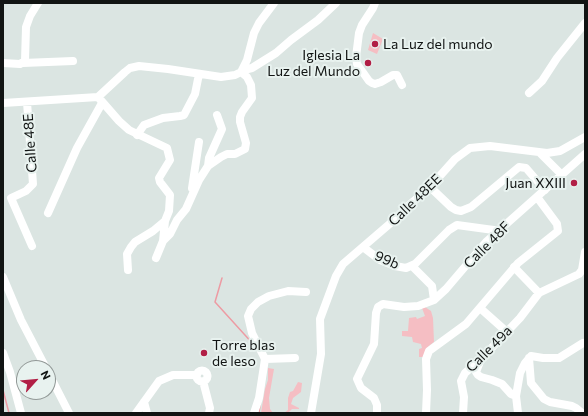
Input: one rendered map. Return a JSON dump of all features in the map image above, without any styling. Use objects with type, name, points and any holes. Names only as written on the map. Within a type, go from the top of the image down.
[{"type":"street","points":[[24,60],[26,27],[30,16],[38,3]]},
{"type":"street","points":[[208,166],[227,154],[235,154],[245,149],[246,143],[240,117],[252,98],[251,85],[243,70],[254,33],[259,23],[274,3]]},
{"type":"street","points":[[48,213],[100,100],[124,72],[130,68],[139,66],[168,69],[221,78],[235,76],[243,70],[252,68],[276,53],[318,20],[336,3]]},
{"type":"street","points":[[375,3],[374,8],[362,25],[359,33],[356,57],[357,64],[372,83],[375,84],[397,75],[402,85]]},
{"type":"street","points":[[529,93],[542,81],[557,58],[585,23]]},
{"type":"street","points":[[3,63],[20,64],[24,60],[73,61]]},
{"type":"street","points":[[137,135],[144,125],[163,118],[184,115],[195,94],[199,74]]},
{"type":"street","points":[[3,103],[44,100],[100,100],[124,126],[137,135],[167,148],[170,160],[159,178],[160,182],[170,195],[170,203],[165,221],[163,241],[156,258]]},
{"type":"street","name":"Calle 48E","points":[[27,102],[32,184],[26,191],[11,198],[32,246]]},
{"type":"street","points":[[163,241],[170,234],[177,220],[186,209],[199,180],[208,166],[222,129],[217,115]]},
{"type":"street","name":"Calle 48EE","points":[[311,413],[320,358],[319,323],[323,308],[340,268],[430,187],[455,159],[470,148],[490,146],[541,154],[560,151],[585,137]]},
{"type":"street","points":[[191,199],[198,142]]},
{"type":"street","points":[[541,154],[561,174]]},
{"type":"street","name":"Calle 48F","points":[[377,413],[377,405],[374,398],[361,388],[357,379],[374,344],[376,313],[378,307],[383,304],[404,307],[418,306],[434,300],[446,289],[486,242],[501,231],[561,174],[584,157]]},
{"type":"street","points":[[430,187],[451,207],[461,211],[471,207],[519,167],[526,168],[545,190]]},
{"type":"street","points":[[426,413],[427,354],[434,346],[466,324],[514,267],[558,231],[557,224],[537,197]]},
{"type":"street","points":[[128,270],[127,254],[131,247],[135,242],[153,232],[165,221]]},
{"type":"street","points":[[434,300],[432,286],[412,266],[449,230],[457,225],[501,231]]},
{"type":"street","name":"99b","points":[[363,247],[380,260],[395,266],[406,268],[412,266]]},
{"type":"street","points":[[514,267],[539,293],[579,274],[582,270],[585,252]]},
{"type":"street","points":[[3,277],[21,320],[42,360]]},
{"type":"street","points":[[254,413],[259,398],[265,359],[252,332],[248,316],[251,309],[258,302],[269,296],[288,291],[306,292]]},
{"type":"street","name":"Calle 49a","points":[[463,413],[464,397],[461,381],[463,376],[471,366],[482,358],[520,318],[539,293]]},
{"type":"street","points":[[480,308],[506,332]]},
{"type":"street","points":[[518,413],[516,396],[520,373],[529,358],[533,356],[543,358],[559,358],[582,343]]},
{"type":"street","points":[[3,353],[10,372],[21,413]]},
{"type":"street","points":[[265,359],[295,358]]},
{"type":"street","points":[[482,358],[476,372],[480,378],[492,380],[502,384],[511,394],[516,396]]},
{"type":"street","points":[[529,358],[531,383],[544,399],[550,402],[572,406],[582,413]]},
{"type":"street","points":[[136,413],[151,390],[159,381],[173,375],[197,375],[199,381],[203,381],[210,408],[209,413]]},
{"type":"street","points":[[56,388],[69,413]]},
{"type":"street","points":[[144,402],[147,413]]},
{"type":"shaded area","name":"La Luz del mundo","points":[[373,33],[383,39],[377,54],[368,50]]},
{"type":"shaded area","points":[[425,307],[431,311],[433,318],[434,342],[426,349],[423,357],[419,357],[419,349],[422,348],[421,344],[413,342],[412,337],[402,336],[402,331],[408,331],[409,318],[416,317],[417,319],[425,316],[422,308]]},
{"type":"shaded area","points":[[268,368],[274,369],[269,398],[270,409],[273,413],[261,413],[268,380]]},
{"type":"shaded area","points":[[298,382],[302,383],[301,392],[293,398],[291,404],[299,409],[292,409],[288,413],[284,413],[288,410],[288,398],[290,392],[293,391]]},
{"type":"waterway","points":[[222,278],[215,302],[254,345]]},
{"type":"waterway","points":[[3,390],[9,413]]},
{"type":"waterway","points":[[259,413],[260,405]]},
{"type":"place","name":"La Luz del mundo","points":[[375,44]]},
{"type":"place","name":"Iglesia La Luz del Mundo","points":[[368,63]]},
{"type":"place","name":"Juan XXIII","points":[[574,183]]},
{"type":"place","name":"Torre blas de leso","points":[[204,353]]}]
